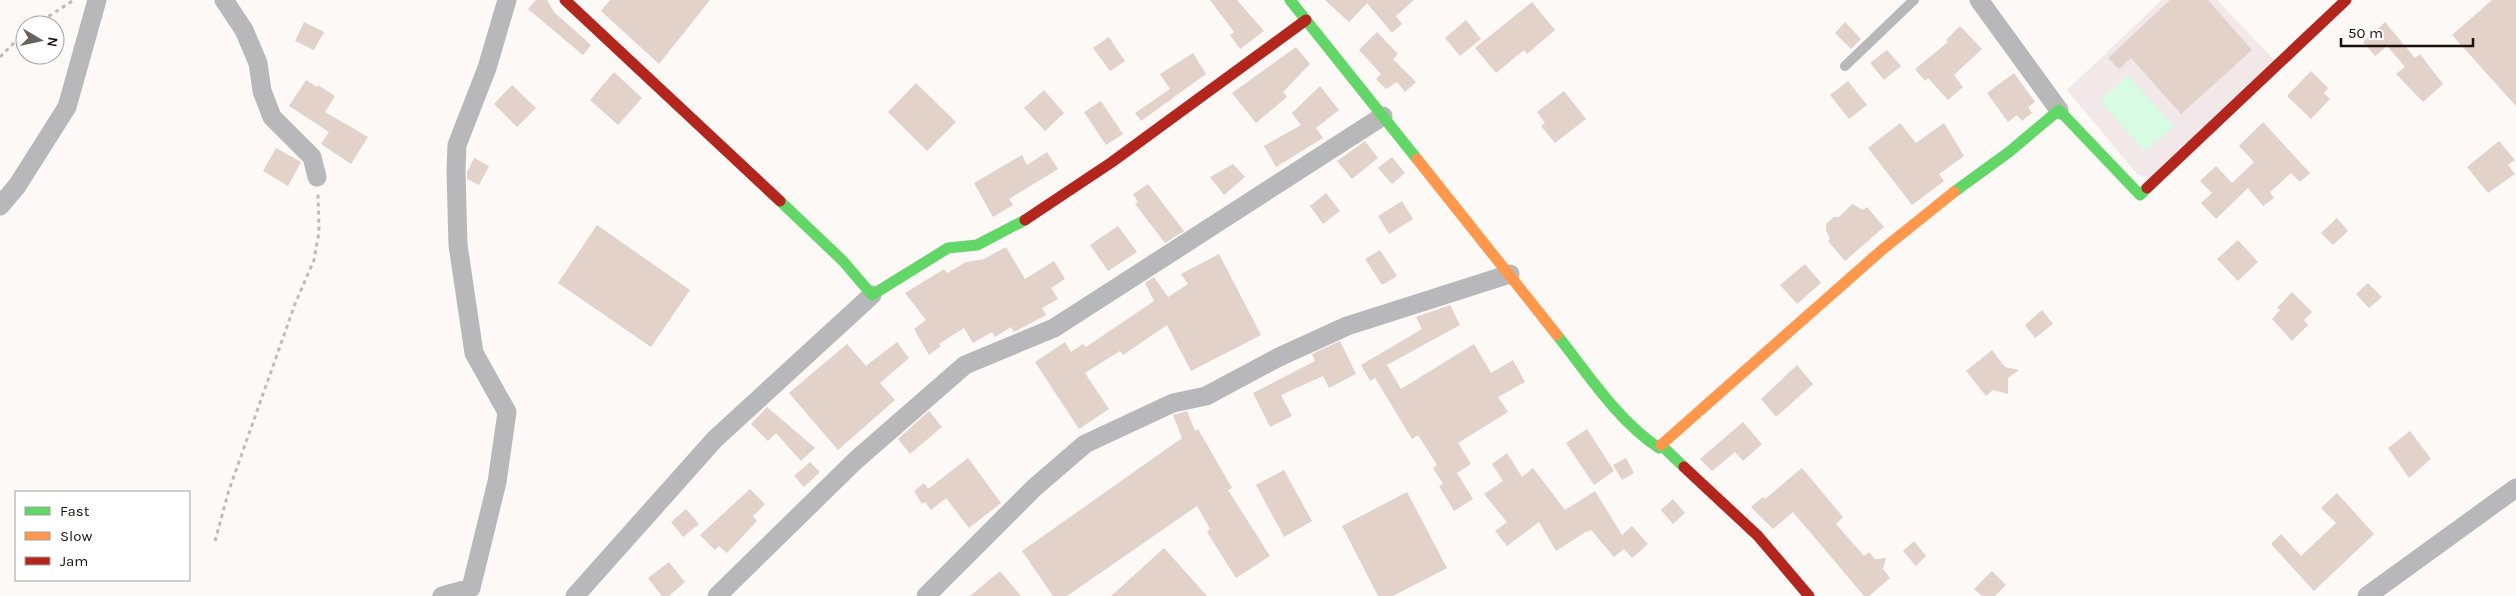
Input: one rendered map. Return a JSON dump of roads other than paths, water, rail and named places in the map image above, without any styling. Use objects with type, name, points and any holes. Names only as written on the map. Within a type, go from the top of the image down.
[{"type":"street","points":[[0,206],[17,186],[67,107],[97,0]]},
{"type":"street","points":[[224,0],[244,30],[258,63],[262,91],[272,118],[312,157],[317,177]]},
{"type":"street","points":[[442,596],[471,588],[497,482],[507,412],[474,353],[458,245],[456,171],[457,145],[486,68],[507,0]]},
{"type":"street","points":[[565,0],[651,78],[843,262],[872,295]]},
{"type":"street","points":[[1979,0],[2058,110],[2140,195],[2346,0]]},
{"type":"street","points":[[1294,2],[1306,20],[1618,411],[1644,438],[1659,448],[1883,249],[1925,214],[2010,152],[2058,110]]},
{"type":"street","points":[[575,596],[715,439],[872,295],[948,248],[976,244],[1040,212],[1112,162],[1306,20]]},
{"type":"street","points":[[717,596],[856,460],[965,366],[1054,328],[1257,199],[1383,116]]},
{"type":"street","points":[[926,596],[1034,488],[1085,444],[1173,403],[1206,396],[1279,357],[1347,326],[1510,274]]},
{"type":"street","points":[[1661,445],[1751,530],[1798,579],[1809,596]]},
{"type":"street","points":[[2367,596],[2516,488]]},
{"type":"lane","points":[[1846,66],[1914,0]]}]
